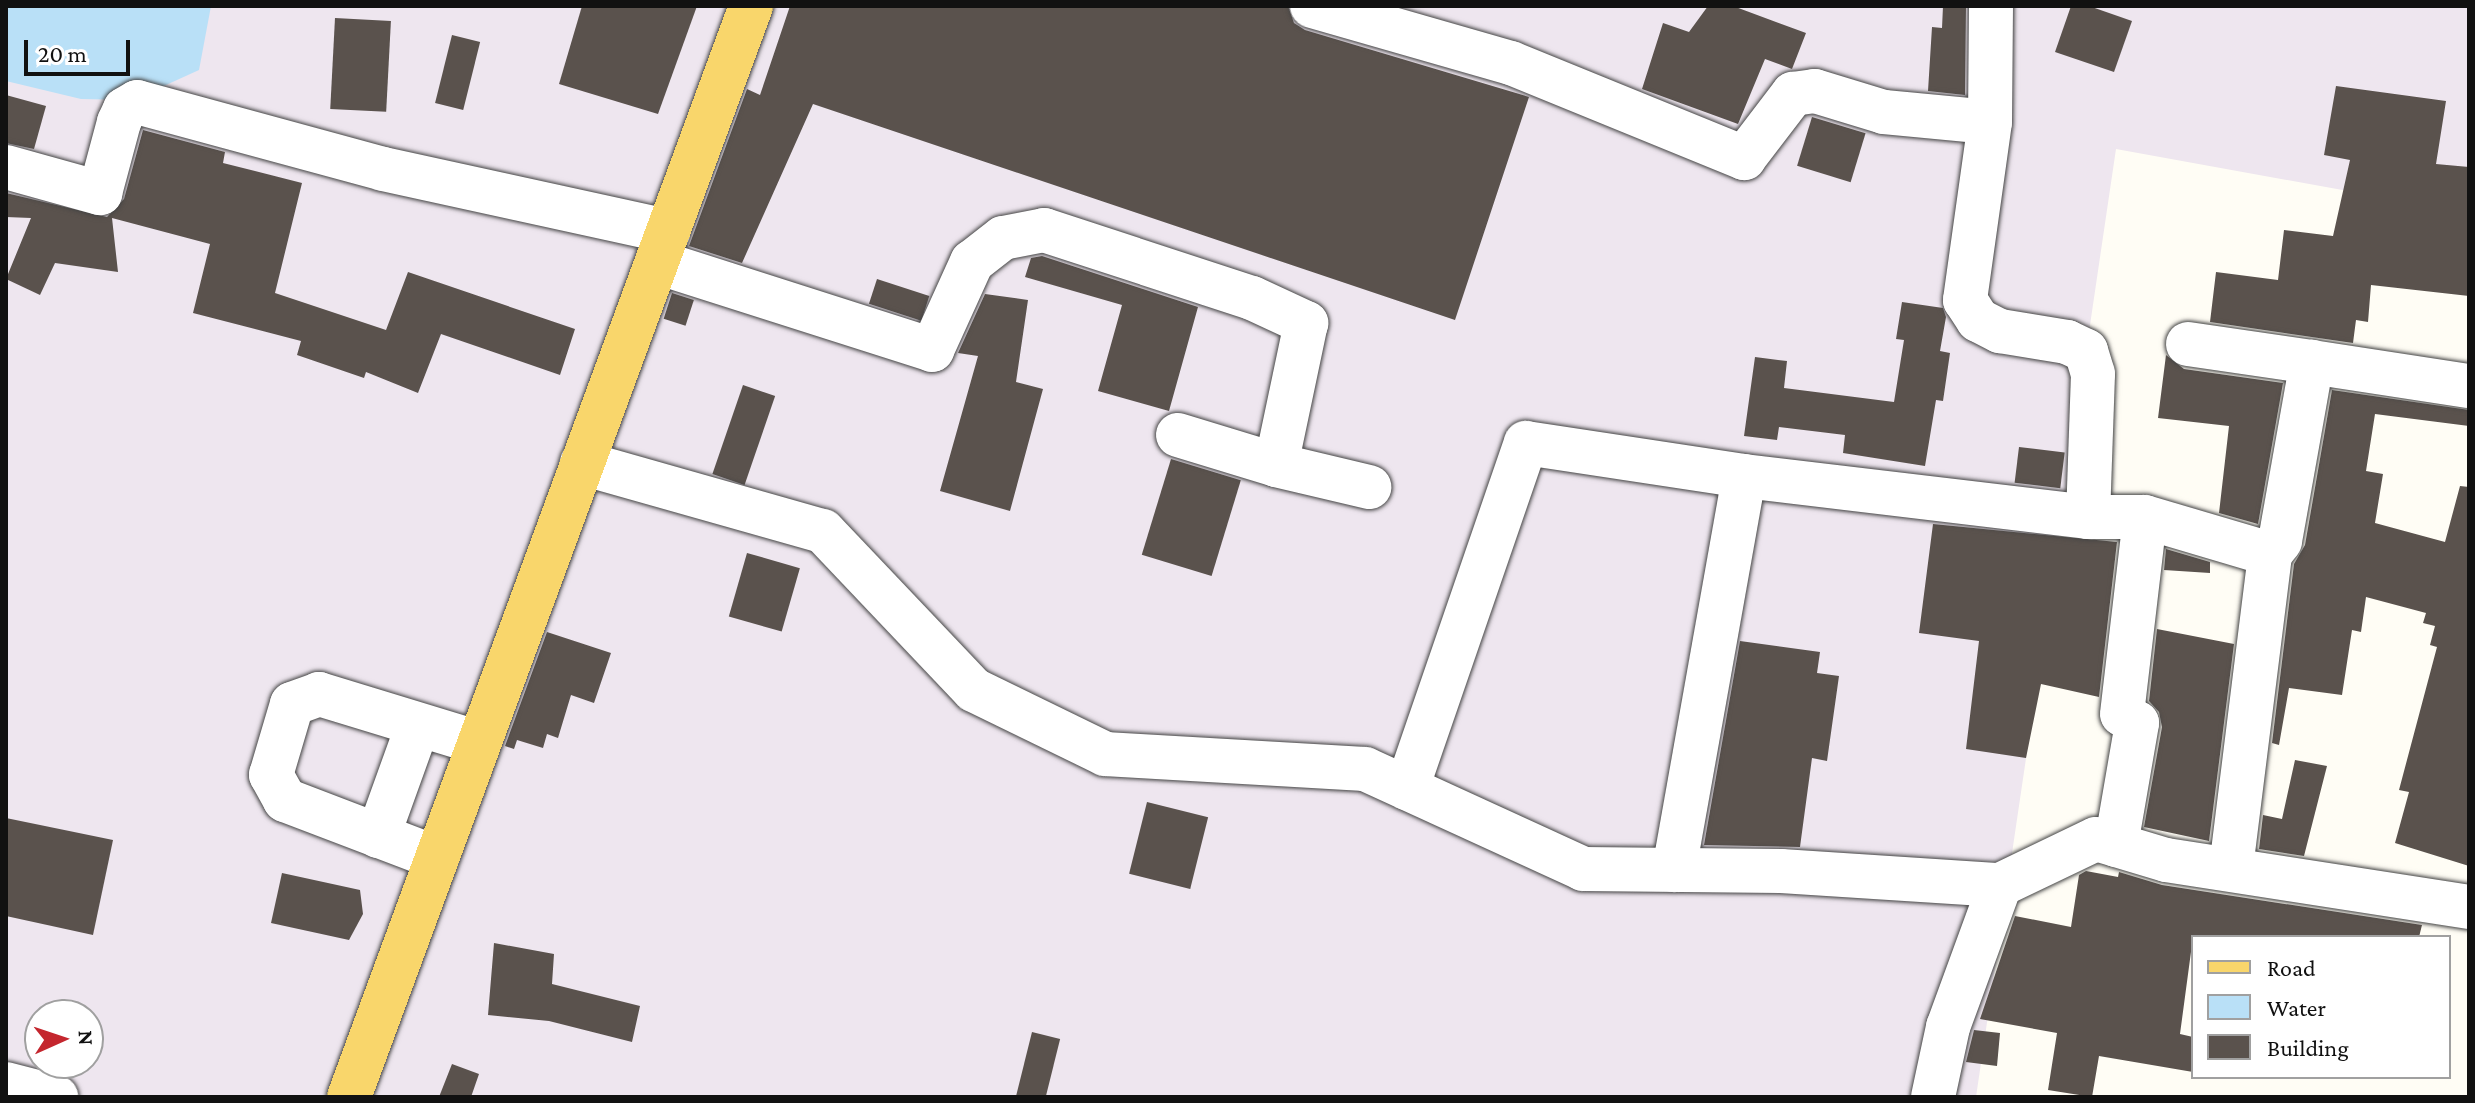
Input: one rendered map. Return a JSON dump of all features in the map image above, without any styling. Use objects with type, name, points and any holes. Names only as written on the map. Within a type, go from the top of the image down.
[{"type":"main road","points":[[349,1097],[751,6]]},
{"type":"street","points":[[1312,6],[1511,63],[1744,158],[1793,94],[1815,91],[1884,112],[1990,122]]},
{"type":"street","points":[[1991,6],[1990,122],[1965,300],[1978,320],[2000,331],[2067,342],[2086,351],[2093,374],[2088,517]]},
{"type":"street","points":[[6,167],[100,193],[119,122],[125,109],[137,102],[662,247],[932,350],[972,262],[1003,238],[1044,230],[1252,298],[1306,323],[1276,465]]},
{"type":"street","points":[[2188,344],[2469,386]]},
{"type":"street","points":[[2231,868],[2270,554],[2280,541],[2312,362]]},
{"type":"street","points":[[1178,435],[1276,465],[1369,487]]},
{"type":"street","points":[[1407,788],[1526,443],[1744,476],[2088,517],[2145,517],[2270,554]]},
{"type":"street","points":[[582,463],[823,531],[974,690],[1105,754],[1365,769],[1583,869],[1674,870],[2000,885],[2096,839],[2166,860],[2467,900]]},
{"type":"street","points":[[1674,870],[1744,476]]},
{"type":"street","points":[[2116,845],[2137,723],[2122,714],[2145,517]]},
{"type":"street","points":[[437,858],[285,800],[276,790],[271,775],[292,704],[319,694],[479,743]]},
{"type":"street","points":[[378,836],[418,725]]},
{"type":"street","points":[[1933,1097],[1948,1027],[2000,885]]},
{"type":"street","points":[[6,1084],[56,1097]]},
{"type":"shaded area","points":[[6,6],[2469,6],[2469,213],[2116,149],[1976,1097],[6,1097]]},
{"type":"water","points":[[6,6],[211,6],[199,70],[133,100],[81,99],[6,81]]},
{"type":"building","points":[[582,6],[697,6],[658,114],[559,84]]},
{"type":"building","points":[[790,6],[1288,6],[1294,23],[1305,30],[1529,97],[1455,320],[813,104],[742,263],[689,246],[747,89],[760,95]]},
{"type":"building","points":[[1708,6],[1733,6],[1806,33],[1792,69],[1765,59],[1738,124],[1642,89],[1663,23],[1689,32]]},
{"type":"building","points":[[1943,6],[1966,6],[1965,95],[1928,91],[1932,27],[1942,28]]},
{"type":"building","points":[[2071,6],[2089,6],[2132,21],[2114,72],[2055,52]]},
{"type":"building","points":[[335,18],[391,21],[386,112],[330,109]]},
{"type":"building","points":[[452,35],[480,42],[463,110],[435,103]]},
{"type":"building","points":[[2336,86],[2446,101],[2436,164],[2469,167],[2469,296],[2371,285],[2368,322],[2356,320],[2353,343],[2210,322],[2216,272],[2278,280],[2284,230],[2333,236],[2350,160],[2324,155]]},
{"type":"building","points":[[6,95],[46,106],[34,149],[6,143]]},
{"type":"building","points":[[1812,117],[1866,133],[1851,182],[1797,166]]},
{"type":"building","points":[[143,130],[225,152],[223,163],[302,183],[275,293],[386,330],[408,272],[575,329],[560,375],[441,334],[418,393],[366,372],[364,378],[297,355],[301,341],[193,313],[210,244],[112,218],[118,272],[55,263],[40,295],[6,279],[31,218],[6,217],[6,193],[107,217],[124,199]]},
{"type":"building","points":[[1042,256],[1198,307],[1169,411],[1098,391],[1122,305],[1025,277],[1031,258]]},
{"type":"building","points":[[877,279],[929,296],[921,321],[869,304]]},
{"type":"building","points":[[672,293],[694,300],[686,326],[664,319]]},
{"type":"building","points":[[985,294],[1028,300],[1016,382],[1043,389],[1010,511],[940,491],[978,356],[958,353]]},
{"type":"building","points":[[1902,302],[1943,308],[1946,317],[1940,351],[1950,353],[1943,401],[1936,400],[1925,466],[1843,453],[1845,435],[1779,427],[1777,440],[1744,436],[1755,357],[1787,361],[1784,388],[1894,402],[1904,340],[1896,339]]},
{"type":"building","points":[[2166,355],[2184,369],[2283,383],[2258,524],[2219,513],[2229,426],[2158,418]]},
{"type":"building","points":[[743,385],[775,396],[745,485],[712,474]]},
{"type":"building","points":[[2332,390],[2469,410],[2469,426],[2375,414],[2366,471],[2383,474],[2375,523],[2445,542],[2460,486],[2469,487],[2469,866],[2395,843],[2409,792],[2399,790],[2437,647],[2430,645],[2435,626],[2423,623],[2426,613],[2366,597],[2361,632],[2352,630],[2342,695],[2289,688],[2279,745],[2272,743],[2294,564],[2305,545]]},
{"type":"building","points":[[2019,447],[2065,453],[2060,488],[2015,483]]},
{"type":"building","points":[[1171,459],[1241,480],[1212,576],[1142,555]]},
{"type":"building","points":[[1933,524],[2117,542],[2099,697],[2041,684],[2026,758],[1966,749],[1979,641],[1919,633]]},
{"type":"building","points":[[2166,549],[2210,562],[2210,573],[2164,570]]},
{"type":"building","points":[[747,553],[800,568],[782,632],[729,616]]},
{"type":"building","points":[[2157,629],[2234,644],[2209,841],[2144,827],[2162,727],[2159,712],[2149,701]]},
{"type":"building","points":[[547,632],[611,653],[594,703],[571,695],[558,738],[547,734],[543,748],[517,740],[514,749],[505,746]]},
{"type":"building","points":[[1740,641],[1820,652],[1817,673],[1839,676],[1827,761],[1812,758],[1800,847],[1704,845]]},
{"type":"building","points":[[2295,760],[2327,766],[2304,856],[2259,849],[2263,815],[2282,819]]},
{"type":"building","points":[[1147,802],[1208,817],[1190,889],[1129,874]]},
{"type":"building","points":[[6,818],[113,840],[93,935],[6,916]]},
{"type":"building","points":[[2086,871],[2118,877],[2119,872],[2162,885],[2422,925],[2420,935],[2191,935],[2180,1034],[2191,1037],[2191,1072],[2099,1056],[2092,1097],[2048,1090],[2057,1033],[1980,1019],[2015,916],[2071,927],[2079,875]]},
{"type":"building","points":[[282,873],[360,890],[363,914],[349,940],[271,923]]},
{"type":"building","points":[[494,943],[554,954],[552,984],[640,1006],[632,1042],[549,1021],[488,1015]]},
{"type":"building","points":[[1974,1030],[2000,1033],[1997,1066],[1966,1062]]},
{"type":"building","points":[[1032,1032],[1060,1039],[1046,1097],[1016,1097]]},
{"type":"building","points":[[452,1064],[479,1074],[471,1097],[439,1097]]}]
